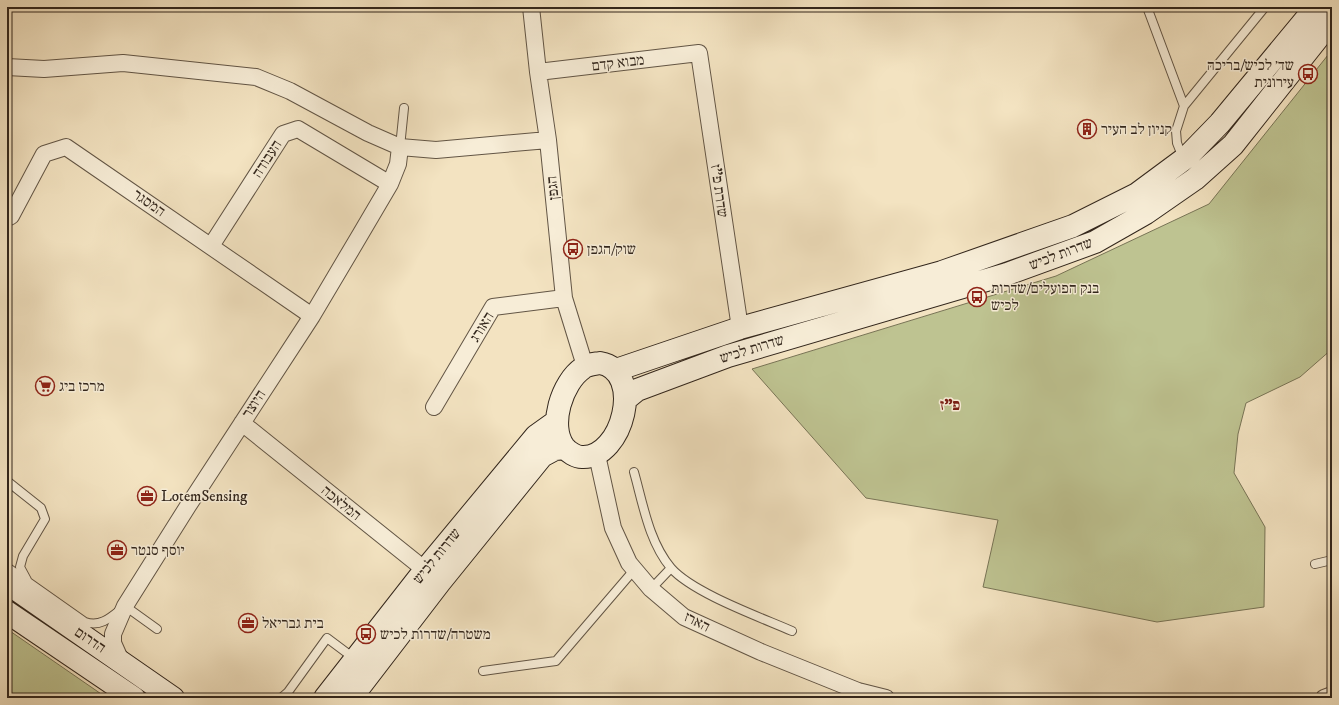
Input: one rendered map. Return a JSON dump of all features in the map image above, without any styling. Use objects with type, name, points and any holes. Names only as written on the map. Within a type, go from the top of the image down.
[{"type":"main road","name":"שדרות לכיש","points":[[626,399],[637,390],[728,356],[1007,274],[1095,242],[1146,213],[1189,169],[1220,123],[1316,7]]},
{"type":"main road","name":"שדרות לכיש","points":[[616,370],[740,328],[942,272],[1073,226],[1189,169],[1233,144],[1332,20]]},
{"type":"main road","points":[[600,364],[608,365],[616,370],[622,382],[626,399],[619,428],[605,449],[597,455],[580,457],[565,448],[560,440],[557,421],[558,413],[566,391],[576,373],[585,366],[600,364]]},
{"type":"main road","name":"שדרות לכיש","points":[[351,698],[432,576],[536,436],[557,421]]},
{"type":"main road","name":"שדרות לכיש","points":[[325,698],[355,659],[542,456],[555,449],[565,448]]},
{"type":"main road","name":"הדרום","points":[[7,583],[173,698]]},
{"type":"main road","name":"הדרום","points":[[7,612],[134,698]]},
{"type":"street","name":"הגפן","points":[[531,7],[538,72],[548,140],[564,298],[585,366]]},
{"type":"street","name":"מבוא קדם","points":[[538,72],[699,53]]},
{"type":"street","name":"שדרת פ\"ז","points":[[699,53],[740,328]]},
{"type":"street","points":[[7,67],[44,69],[123,64],[256,77],[290,90],[368,133],[400,147],[436,150],[548,140]]},
{"type":"street","name":"העבודה","points":[[211,246],[283,134],[288,132],[298,129],[390,184]]},
{"type":"street","name":"המסגר","points":[[7,218],[11,216],[44,154],[66,146],[312,316]]},
{"type":"street","name":"היוצר","points":[[121,661],[113,642],[114,634],[125,606],[312,316],[390,184],[398,164],[400,147]]},
{"type":"street","name":"האורג","points":[[434,407],[493,307],[564,298]]},
{"type":"street","name":"המלאכה","points":[[242,423],[432,576]]},
{"type":"street","name":"הארז","points":[[597,455],[613,528],[629,564],[651,589],[684,617],[856,694],[886,698]]},
{"type":"street","points":[[1324,698],[1332,695]]},
{"type":"lane","points":[[1147,7],[1184,106]]},
{"type":"lane","points":[[1189,169],[1177,143],[1176,132],[1184,106],[1265,7]]},
{"type":"lane","points":[[400,147],[404,108]]},
{"type":"lane","points":[[634,472],[649,528],[658,548],[671,568],[700,589],[792,631]]},
{"type":"lane","points":[[7,482],[41,508],[45,519],[23,556],[20,567],[28,582]]},
{"type":"lane","points":[[1316,564],[1332,560]]},
{"type":"lane","points":[[7,567],[85,622],[97,624],[108,619],[125,606],[157,629]]},
{"type":"lane","points":[[651,589],[671,568]]},
{"type":"lane","points":[[483,671],[556,661],[634,570]]},
{"type":"lane","points":[[281,698],[288,692],[327,638],[355,659]]},
{"type":"green space","points":[[1332,50],[1332,349],[1300,377],[1246,403],[1238,434],[1234,473],[1265,527],[1264,607],[1157,622],[983,587],[998,520],[866,498],[752,369],[1056,276],[1209,204]]},
{"type":"green space","points":[[7,629],[107,698],[7,698]]},
{"type":"place","name":"שד׳ לכיש/בריכה עירונית","points":[[1308,74]]},
{"type":"place","name":"קניון לב העיר","points":[[1087,129]]},
{"type":"place","name":"שוק/הגפן","points":[[573,249]]},
{"type":"place","name":"בנק הפועלים/שדרות לכיש","points":[[977,297]]},
{"type":"place","name":"מרכז ביג","points":[[45,386]]},
{"type":"place","name":"LotemSensing","points":[[147,496]]},
{"type":"place","name":"יוסף סנטר","points":[[117,550]]},
{"type":"place","name":"בית גבריאל","points":[[248,623]]},
{"type":"place","name":"משטרה/שדרות לכיש","points":[[366,634]]},
{"type":"district","name":"פ\"ז","points":[[950,405]]}]
